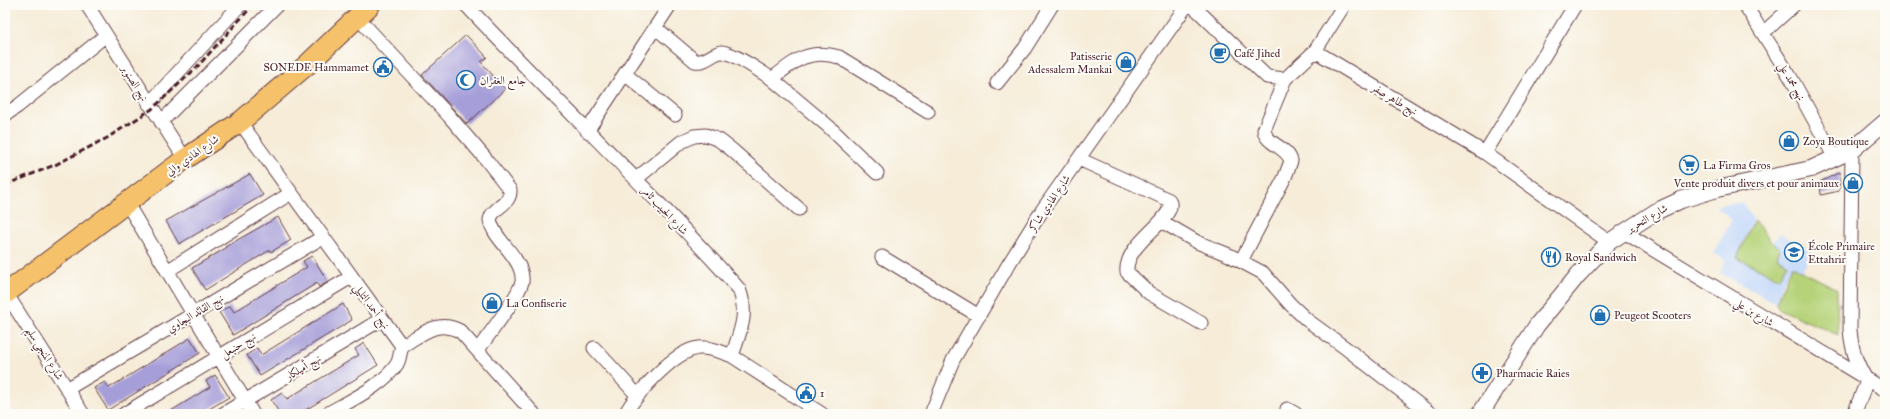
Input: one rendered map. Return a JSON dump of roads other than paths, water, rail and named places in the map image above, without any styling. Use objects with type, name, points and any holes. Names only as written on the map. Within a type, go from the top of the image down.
[{"type":"main road","name":"شارع الهادي والي","points":[[6,293],[126,202],[185,159],[240,122],[308,64],[364,11]]},
{"type":"street","name":"نهج الصنوبر","points":[[87,5],[105,36],[185,159]]},
{"type":"street","points":[[149,104],[240,5]]},
{"type":"street","points":[[161,122],[277,5]]},
{"type":"street","name":"شارع الحبيب ثامر","points":[[466,5],[587,131],[636,179],[739,289],[745,311],[732,356]]},
{"type":"street","points":[[587,131],[670,5]]},
{"type":"street","points":[[997,83],[1025,48],[1052,5]]},
{"type":"street","name":"شارع الهادي شاكر","points":[[931,414],[953,360],[1044,209],[1187,5]]},
{"type":"street","points":[[1192,5],[1267,77],[1284,79]]},
{"type":"street","points":[[1241,262],[1285,177],[1291,161],[1287,153],[1269,140],[1264,134],[1264,130],[1284,79],[1315,50],[1344,5]]},
{"type":"street","points":[[1485,153],[1575,5]]},
{"type":"street","name":"نهج محمد علي","points":[[1745,5],[1791,78],[1835,158]]},
{"type":"street","points":[[1763,33],[1794,5]]},
{"type":"street","points":[[364,11],[510,190],[508,200],[493,212],[490,220],[494,231],[515,260],[522,276],[522,283],[514,298],[478,350]]},
{"type":"street","points":[[656,28],[695,61],[708,60],[721,52],[727,53],[753,66],[772,79],[828,126],[877,174]]},
{"type":"street","points":[[5,115],[105,36]]},
{"type":"street","name":"نهج طاهر صفر","points":[[1315,50],[1485,153],[1609,242]]},
{"type":"street","points":[[772,79],[791,65],[814,53],[828,54],[844,60],[928,112]]},
{"type":"street","points":[[625,74],[675,114]]},
{"type":"street","name":"نهج أحمد التليلي","points":[[240,122],[402,346]]},
{"type":"street","name":"شارع التحرير","points":[[1480,414],[1537,325],[1578,275],[1609,242],[1657,211],[1681,200],[1717,189],[1811,169],[1852,150],[1885,122]]},
{"type":"street","points":[[636,179],[681,142],[694,136],[706,135],[719,140],[732,150],[799,208]]},
{"type":"street","points":[[1852,150],[1850,330],[1852,349],[1857,363],[1868,381],[1854,414]]},
{"type":"street","points":[[1079,159],[1169,200],[1171,204],[1170,208],[1161,221],[1133,253],[1128,262],[1127,272],[1149,294],[1202,323]]},
{"type":"street","points":[[168,271],[291,193]]},
{"type":"street","points":[[126,202],[253,414]]},
{"type":"street","points":[[1161,221],[1197,242],[1229,254],[1265,275],[1279,292],[1307,320],[1431,414]]},
{"type":"street","name":"شارع بن علي","points":[[1624,232],[1885,390]]},
{"type":"street","name":"نهج القائد البجاوي","points":[[67,389],[323,237]]},
{"type":"street","points":[[882,257],[979,316]]},
{"type":"street","name":"نهج حنبعل","points":[[124,414],[352,277]]},
{"type":"street","name":"شارع المنجي سليم","points":[[6,293],[83,414]]},
{"type":"street","name":"نهج أميلكار","points":[[223,414],[382,319]]},
{"type":"street","points":[[327,414],[378,384],[398,363],[402,346],[434,327],[444,325],[460,330],[534,414]]},
{"type":"street","points":[[594,348],[638,396]]},
{"type":"street","points":[[626,414],[638,396],[671,362],[684,352],[701,348],[732,356],[822,414]]},
{"type":"railway","points":[[5,185],[57,164],[107,138],[152,109],[196,68],[253,5]]},
{"type":"place","name":"Café Jihed","points":[[1220,53]]},
{"type":"place","name":"Patisserie Adessalem Mankai","points":[[1126,62]]},
{"type":"place","name":"SONEDE Hammamet","points":[[383,67]]},
{"type":"place","name":"جامع الغفران","points":[[466,80]]},
{"type":"place","name":"Zoya Boutique","points":[[1789,141]]},
{"type":"place","name":"La Firma Gros","points":[[1689,165]]},
{"type":"place","name":"Vente produit divers et pour animaux","points":[[1853,183]]},
{"type":"place","name":"École Primaire Ettahrir","points":[[1794,252]]},
{"type":"place","name":"Royal Sandwich","points":[[1551,257]]},
{"type":"place","name":"La Confiserie","points":[[492,303]]},
{"type":"place","name":"Peugeot Scooters","points":[[1600,315]]},
{"type":"place","name":"Pharmacie Raies","points":[[1482,373]]},
{"type":"place","name":"1","points":[[806,393]]}]
